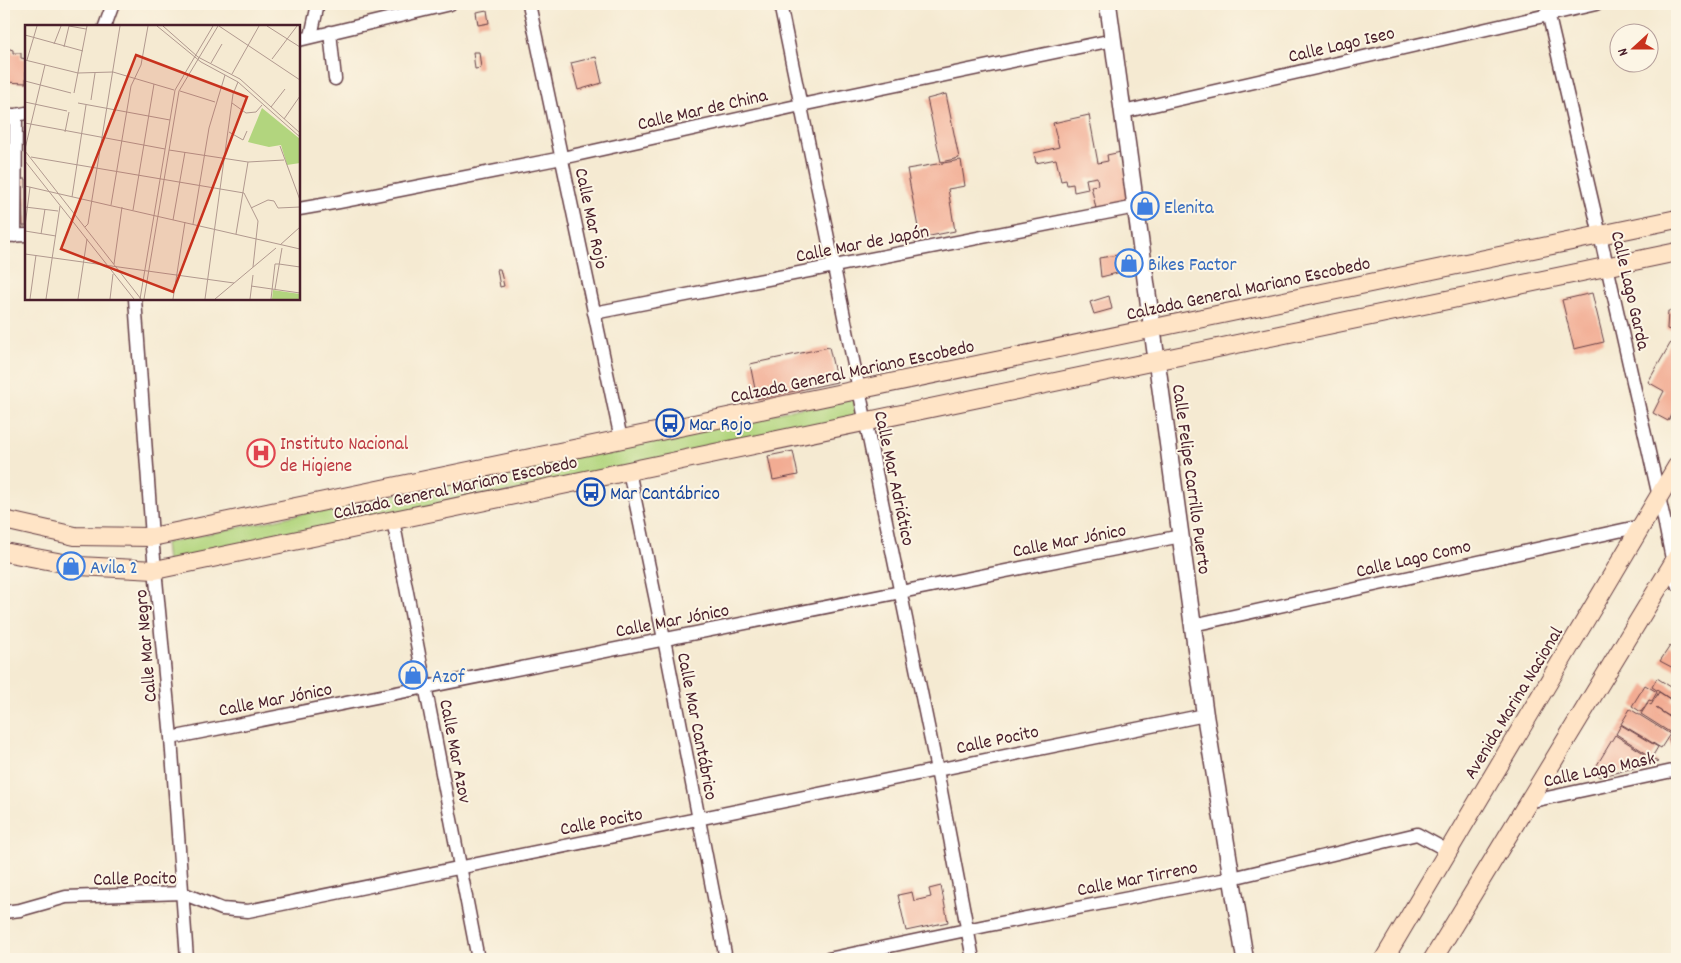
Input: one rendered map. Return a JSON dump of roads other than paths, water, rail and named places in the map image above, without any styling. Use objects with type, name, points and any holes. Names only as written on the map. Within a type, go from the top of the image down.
[{"type":"main road","name":"Calzada General Mariano Escobedo","points":[[4,520],[75,536],[152,536],[1677,219]]},
{"type":"main road","name":"Calzada General Mariano Escobedo","points":[[4,552],[80,566],[155,570],[1677,252]]},
{"type":"main road","name":"Avenida Marina Nacional","points":[[1384,959],[1677,466]]},
{"type":"main road","points":[[1433,959],[1675,561]]},
{"type":"street","points":[[105,25],[112,4]]},
{"type":"street","points":[[305,38],[318,4]]},
{"type":"street","points":[[305,38],[450,4]]},
{"type":"street","name":"Calle Mar Rojo","points":[[529,4],[621,439]]},
{"type":"street","name":"Calle Mar Adriático","points":[[780,4],[937,770],[973,959]]},
{"type":"street","name":"Calle Felipe Carrillo Puerto","points":[[1108,4],[1205,715],[1245,959]]},
{"type":"street","name":"Calle Lago Iseo","points":[[1123,112],[1547,9],[1596,4]]},
{"type":"street","name":"Calle Lago Garda","points":[[1547,9],[1675,561],[1677,584]]},
{"type":"street","points":[[330,32],[334,79]]},
{"type":"street","name":"Calle Mar de China","points":[[300,208],[339,202],[562,158],[801,105],[1113,40]]},
{"type":"street","points":[[15,114],[15,236]]},
{"type":"street","name":"Calle Mar de Japón","points":[[594,313],[1136,207]]},
{"type":"street","name":"Calle Mar Negro","points":[[135,300],[152,536],[171,738],[187,959]]},
{"type":"street","name":"Calle Mar Cantábrico","points":[[629,471],[664,639],[726,959]]},
{"type":"street","name":"Calle Mar Azov","points":[[393,520],[478,959]]},
{"type":"street","name":"Calle Lago Como","points":[[1193,625],[1642,526]]},
{"type":"street","name":"Calle Mar Jónico","points":[[171,738],[1181,536]]},
{"type":"street","name":"Calle Pocito","points":[[4,912],[20,910],[66,898],[182,893],[222,909],[248,911],[1205,715]]},
{"type":"street","name":"Calle Lago Mask","points":[[1528,802],[1677,770]]},
{"type":"street","name":"Calle Mar Tirreno","points":[[828,959],[1232,878],[1417,834],[1448,851]]},
{"type":"place","name":"Elenita","points":[[1145,206]]},
{"type":"place","name":"Bikes Factor","points":[[1129,263]]},
{"type":"place","name":"Mar Rojo","points":[[670,423]]},
{"type":"place","name":"Instituto Nacional de Higiene","points":[[261,453]]},
{"type":"place","name":"Mar Cantábrico","points":[[591,492]]},
{"type":"place","name":"Avila 2","points":[[71,566]]},
{"type":"place","name":"Azof","points":[[413,675]]}]
